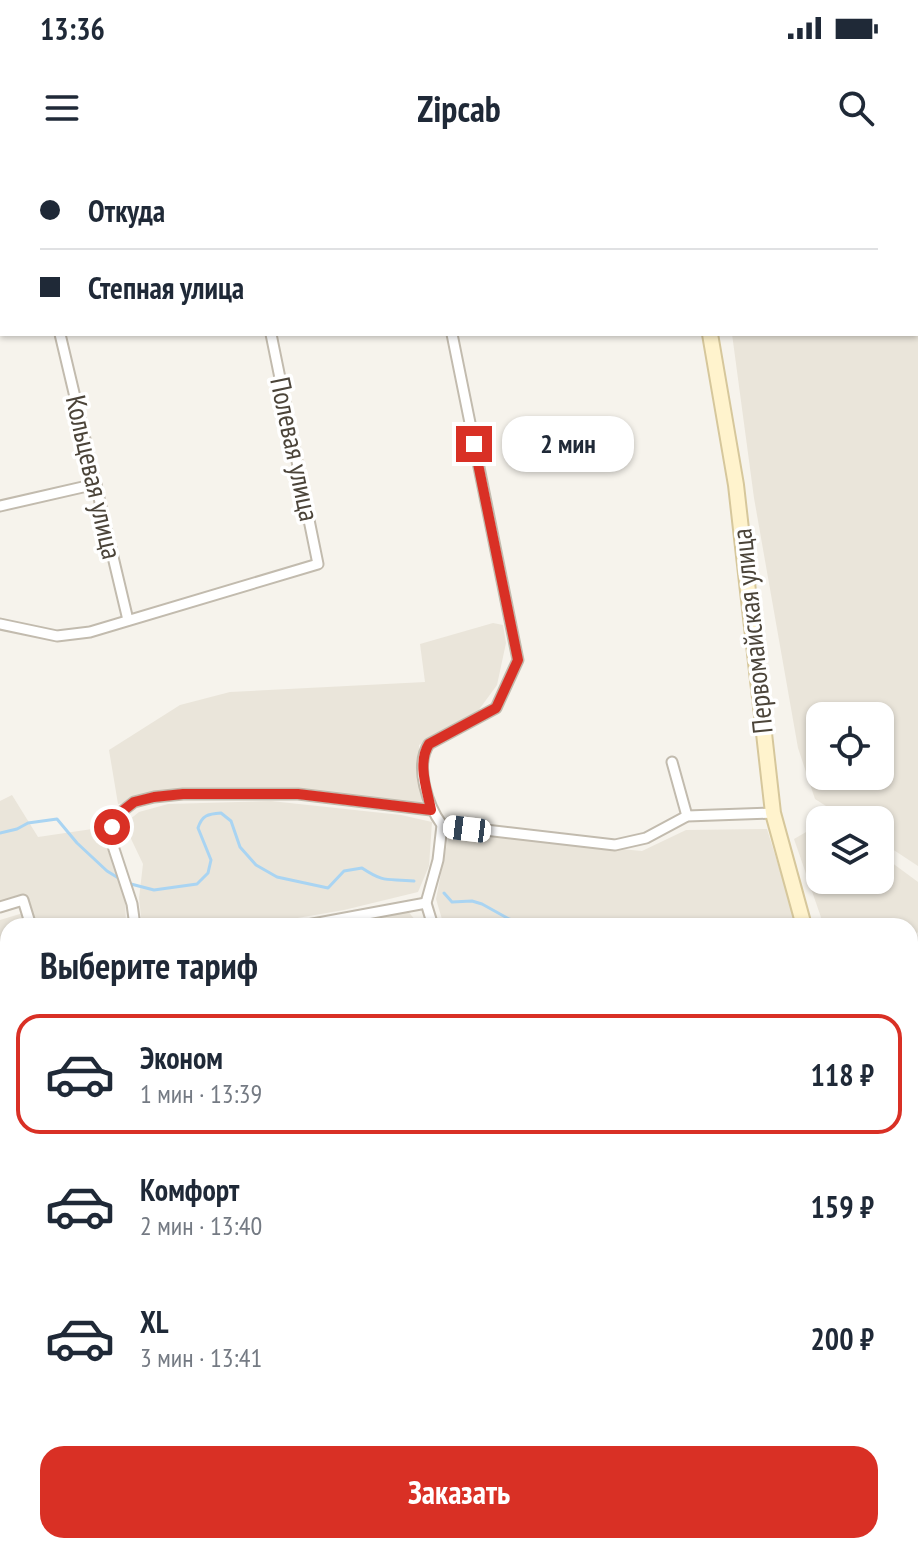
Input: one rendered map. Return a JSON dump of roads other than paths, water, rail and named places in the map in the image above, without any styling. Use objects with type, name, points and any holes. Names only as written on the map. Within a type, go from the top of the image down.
[{"type":"street","name":"Кольцевая улица","points":[[60,336],[128,620]]},
{"type":"street","name":"Полевая улица","points":[[128,620],[318,564],[271,336]]},
{"type":"street","points":[[431,918],[426,903],[438,860],[442,825],[431,810],[423,753],[429,744],[496,708],[518,660],[452,336]]},
{"type":"street","name":"Первомайская улица","points":[[710,336],[736,485],[773,813],[802,918]]},
{"type":"street","points":[[0,506],[96,484]]},
{"type":"street","points":[[0,624],[57,636],[90,632],[128,620]]},
{"type":"street","points":[[672,762],[687,816]]},
{"type":"street","points":[[134,918],[112,843],[112,827],[120,813],[134,802],[183,794],[298,794],[431,810]]},
{"type":"street","points":[[442,825],[615,845],[646,838],[687,816],[773,813]]},
{"type":"street","points":[[0,907],[23,900],[29,918]]},
{"type":"street","points":[[345,918],[426,903]]},
{"type":"waterway","points":[[127,883],[154,890],[197,884],[208,873],[211,860],[198,828],[206,816],[221,813],[231,821],[240,847],[256,865],[277,877],[328,888],[344,871],[362,868],[382,878],[414,881]]},
{"type":"waterway","points":[[0,833],[28,823],[57,819],[77,843],[120,879]]},
{"type":"waterway","points":[[444,893],[452,902],[472,901],[507,918]]}]
